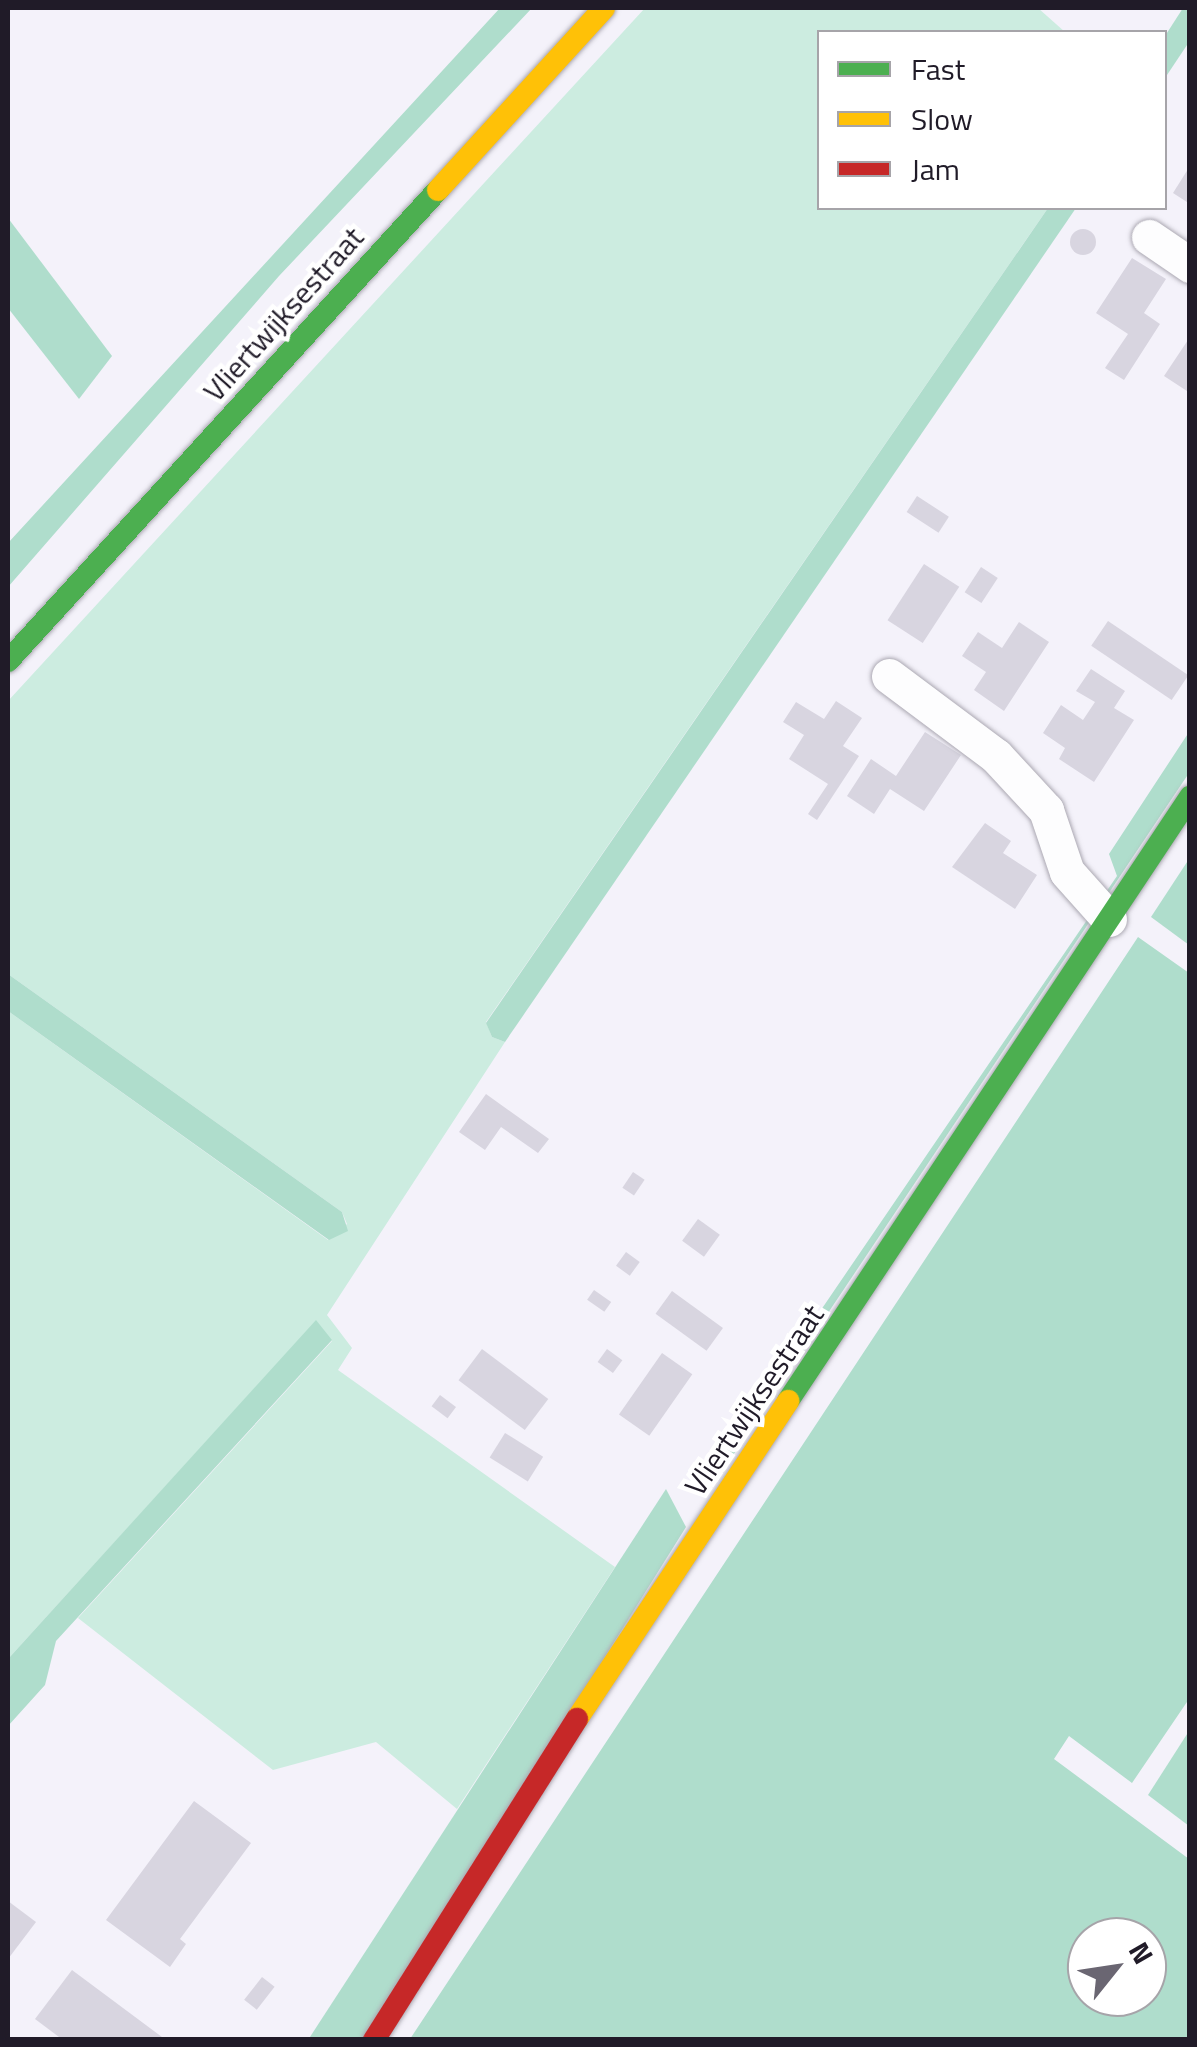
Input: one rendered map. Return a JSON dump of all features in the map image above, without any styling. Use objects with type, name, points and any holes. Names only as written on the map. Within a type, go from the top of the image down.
[{"type":"street","name":"Vliertwijksestraat","points":[[8,661],[604,8]]},
{"type":"street","points":[[1149,237],[1190,265]]},
{"type":"street","points":[[889,676],[996,756],[1046,810],[1066,872],[1109,919]]},
{"type":"street","name":"Vliertwijksestraat","points":[[374,2040],[498,1838],[1190,796]]},
{"type":"green space","points":[[500,8],[532,8],[279,276],[8,587],[8,543]]},
{"type":"green space","points":[[645,8],[1038,8],[1063,30],[817,30],[817,210],[1047,210],[486,1022],[492,1037],[505,1042],[327,1315],[352,1348],[338,1370],[615,1567],[457,1809],[376,1742],[273,1770],[78,1618],[332,1341],[316,1321],[8,1659],[8,1011],[328,1240],[347,1224],[342,1212],[8,974],[8,701]]},
{"type":"green space","points":[[1183,8],[1189,8],[1189,42],[1167,75],[1167,33]]},
{"type":"green space","points":[[1047,210],[1075,210],[505,1042],[492,1037],[486,1023]]},
{"type":"green space","points":[[8,218],[112,356],[79,399],[8,308]]},
{"type":"green space","points":[[1189,732],[1189,773],[719,1476],[707,1477],[1117,876],[1109,854]]},
{"type":"green space","points":[[1189,859],[1189,945],[1151,917]]},
{"type":"green space","points":[[1138,937],[1189,973],[1189,1699],[1132,1783],[1069,1736],[1054,1759],[1189,1859],[1189,2039],[410,2039]]},
{"type":"green space","points":[[8,974],[342,1212],[348,1231],[329,1240],[8,1011]]},
{"type":"green space","points":[[316,1320],[332,1340],[56,1641],[45,1685],[8,1726],[8,1659]]},
{"type":"green space","points":[[666,1489],[686,1527],[366,2039],[308,2040]]},
{"type":"green space","points":[[1189,1731],[1189,1826],[1148,1795]]},
{"type":"building","points":[[1190,166],[1190,204],[1173,193]]},
{"type":"building","points":[[1083,229],[1092,233],[1096,242],[1092,251],[1083,255],[1074,251],[1070,242],[1074,233]]},
{"type":"building","points":[[1132,258],[1166,279],[1144,313],[1160,324],[1124,380],[1105,368],[1128,334],[1096,313]]},
{"type":"building","points":[[1190,337],[1190,393],[1164,376]]},
{"type":"building","points":[[917,496],[949,517],[939,533],[907,512]]},
{"type":"building","points":[[924,564],[959,587],[923,643],[888,620]]},
{"type":"building","points":[[981,567],[998,578],[981,603],[965,592]]},
{"type":"building","points":[[1108,621],[1188,675],[1172,700],[1091,646]]},
{"type":"building","points":[[1019,622],[1049,642],[1004,711],[974,690],[986,672],[962,656],[978,632],[1002,648]]},
{"type":"building","points":[[1091,669],[1125,691],[1114,708],[1134,720],[1094,782],[1059,759],[1065,748],[1043,733],[1061,705],[1083,720],[1095,702],[1076,691]]},
{"type":"building","points":[[836,701],[862,718],[843,746],[859,756],[817,820],[808,814],[828,784],[789,759],[804,735],[783,722],[796,702],[824,719]]},
{"type":"building","points":[[925,732],[961,755],[924,811],[890,789],[874,814],[847,796],[871,759],[896,776]]},
{"type":"building","points":[[985,823],[1011,841],[1003,853],[1037,875],[1015,909],[952,867]]},
{"type":"building","points":[[486,1094],[549,1139],[538,1153],[501,1127],[485,1150],[459,1132]]},
{"type":"building","points":[[633,1172],[645,1180],[634,1196],[622,1188]]},
{"type":"building","points":[[698,1219],[720,1235],[704,1257],[682,1241]]},
{"type":"building","points":[[626,1252],[640,1262],[630,1276],[616,1266]]},
{"type":"building","points":[[594,1290],[611,1302],[604,1312],[587,1300]]},
{"type":"building","points":[[672,1291],[723,1328],[707,1351],[656,1314]]},
{"type":"building","points":[[482,1349],[548,1399],[525,1430],[459,1380]]},
{"type":"building","points":[[607,1349],[622,1360],[613,1373],[598,1362]]},
{"type":"building","points":[[662,1353],[692,1374],[649,1436],[619,1414]]},
{"type":"building","points":[[440,1395],[456,1407],[448,1418],[432,1406]]},
{"type":"building","points":[[505,1433],[543,1457],[528,1481],[490,1458]]},
{"type":"building","points":[[194,1801],[251,1843],[180,1939],[186,1944],[170,1967],[106,1920]]},
{"type":"building","points":[[8,1901],[36,1922],[8,1959]]},
{"type":"building","points":[[72,1970],[166,2040],[63,2040],[35,2019]]},
{"type":"building","points":[[262,1977],[275,1987],[257,2010],[244,2000]]},
{"type":"traffic: fast","points":[[8,661],[438,190]]},
{"type":"traffic: fast","points":[[788,1401],[1190,797]]},
{"type":"traffic: slow","points":[[438,190],[604,8]]},
{"type":"traffic: slow","points":[[577,1719],[788,1401]]},
{"type":"traffic: jam","points":[[374,2040],[577,1719]]}]
